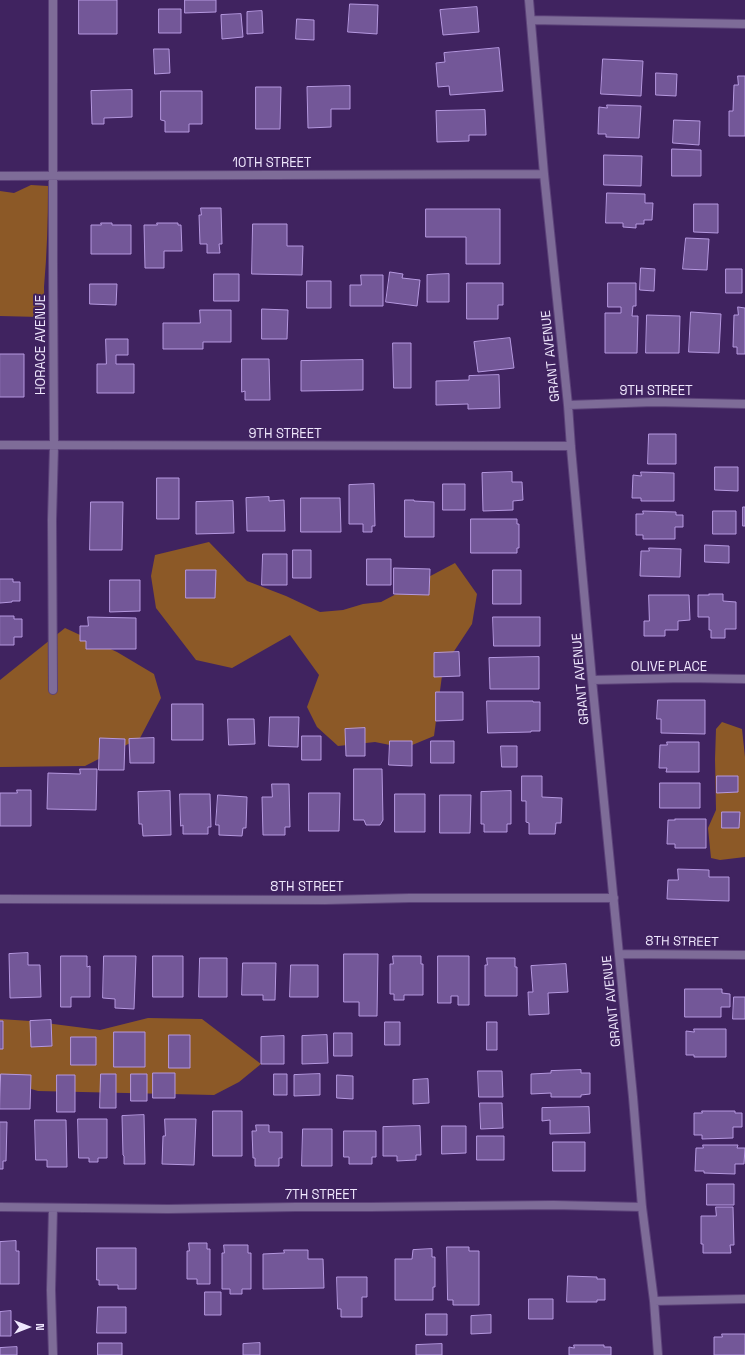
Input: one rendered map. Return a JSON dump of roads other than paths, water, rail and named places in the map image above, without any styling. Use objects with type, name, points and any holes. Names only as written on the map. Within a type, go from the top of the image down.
[{"type":"street","name":"HORACE AVENUE","points":[[53,0],[53,690]]},
{"type":"street","name":"GRANT AVENUE","points":[[529,0],[532,20],[544,174],[568,405],[592,680],[614,898],[642,1207],[654,1301],[658,1355]]},
{"type":"street","points":[[532,20],[745,24]]},
{"type":"street","name":"10TH STREET","points":[[0,176],[544,174]]},
{"type":"street","name":"9TH STREET","points":[[568,405],[654,402],[745,404]]},
{"type":"street","name":"9TH STREET","points":[[0,445],[571,446]]},
{"type":"street","name":"OLIVE PLACE","points":[[592,680],[685,678],[745,679]]},
{"type":"street","name":"8TH STREET","points":[[0,899],[325,900],[410,898],[614,898]]},
{"type":"street","name":"8TH STREET","points":[[619,954],[745,955]]},
{"type":"street","name":"7TH STREET","points":[[0,1207],[168,1209],[553,1205],[642,1207]]},
{"type":"street","points":[[53,1208],[51,1290],[53,1355]]},
{"type":"street","points":[[654,1301],[745,1299]]}]
